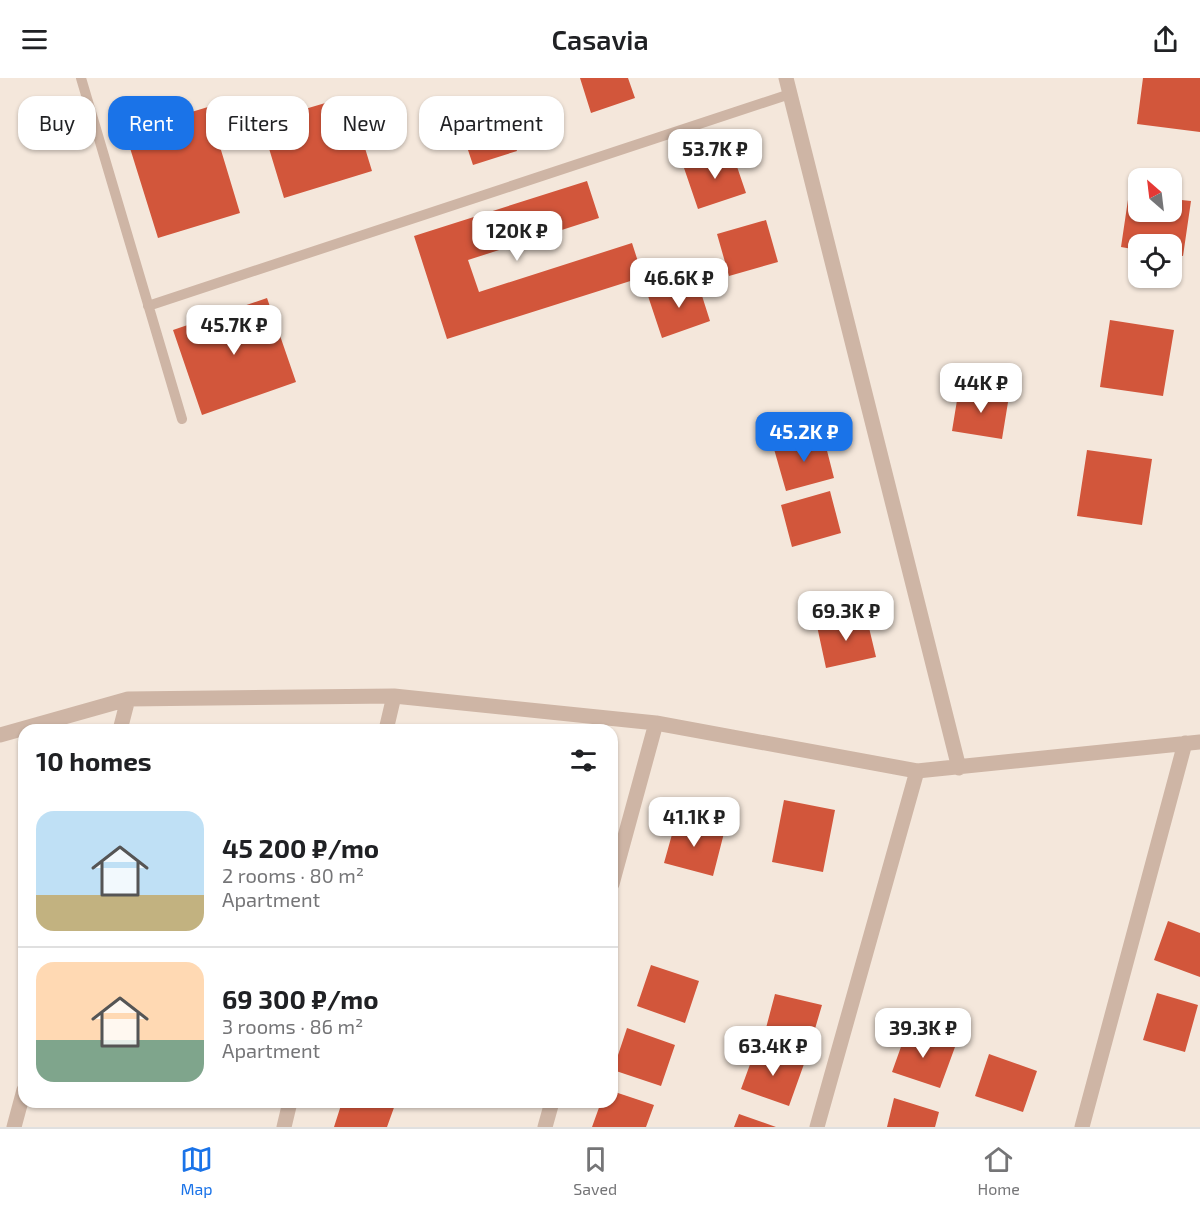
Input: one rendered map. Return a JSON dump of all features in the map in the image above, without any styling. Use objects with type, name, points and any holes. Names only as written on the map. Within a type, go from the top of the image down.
[{"type":"street","points":[[786,78],[959,768]]},
{"type":"street","points":[[387,724],[394,696]]},
{"type":"street","points":[[39,724],[128,699],[394,696],[656,723],[917,771],[1192,743],[1082,1127]]},
{"type":"street","points":[[122,724],[128,699]]},
{"type":"street","points":[[618,862],[656,723]]},
{"type":"street","points":[[0,735],[18,730]]},
{"type":"street","points":[[818,1127],[917,771]]},
{"type":"street","points":[[14,1127],[19,1108]]},
{"type":"street","points":[[284,1127],[289,1108]]},
{"type":"street","points":[[545,1127],[550,1108]]},
{"type":"lane","points":[[81,78],[182,419]]},
{"type":"lane","points":[[148,306],[790,94]]},
{"type":"building","points":[[580,78],[628,78],[635,98],[591,113]]},
{"type":"building","points":[[1143,78],[1200,78],[1200,132],[1137,124]]},
{"type":"building","points":[[321,104],[321,150],[366,150],[372,171],[284,198],[269,150],[309,150],[309,108]]},
{"type":"building","points":[[206,108],[206,150],[221,150],[240,213],[158,238],[131,150],[194,150],[194,111]]},
{"type":"building","points":[[468,150],[517,151],[473,165]]},
{"type":"building","points":[[732,152],[746,193],[698,209],[684,168]]},
{"type":"building","points":[[587,181],[599,218],[468,260],[479,292],[632,243],[643,277],[447,339],[414,236]]},
{"type":"building","points":[[1128,200],[1128,222],[1182,222],[1182,200],[1191,201],[1183,256],[1182,234],[1128,234],[1128,248],[1121,247]]},
{"type":"building","points":[[766,220],[778,262],[729,276],[717,234]]},
{"type":"building","points":[[697,280],[710,321],[662,338],[648,296]]},
{"type":"building","points":[[267,298],[296,382],[202,415],[173,330]]},
{"type":"building","points":[[1110,320],[1174,330],[1163,396],[1100,387]]},
{"type":"building","points":[[959,388],[1009,396],[1002,439],[952,431]]},
{"type":"building","points":[[823,435],[834,478],[786,491],[774,449]]},
{"type":"building","points":[[1087,450],[1152,459],[1142,525],[1077,516]]},
{"type":"building","points":[[830,491],[841,533],[792,547],[781,505]]},
{"type":"building","points":[[866,615],[876,657],[826,668],[817,626]]},
{"type":"building","points":[[784,800],[835,810],[823,872],[772,862]]},
{"type":"building","points":[[676,820],[724,833],[713,876],[664,863]]},
{"type":"building","points":[[1168,921],[1200,933],[1200,977],[1154,960]]},
{"type":"building","points":[[651,965],[699,981],[685,1023],[637,1006]]},
{"type":"building","points":[[1157,993],[1198,1005],[1185,1052],[1143,1040]]},
{"type":"building","points":[[775,994],[822,1005],[812,1039],[766,1028]]},
{"type":"building","points":[[627,1028],[675,1045],[661,1086],[618,1072],[618,1055]]},
{"type":"building","points":[[907,1030],[955,1047],[940,1088],[892,1072]]},
{"type":"building","points":[[756,1048],[804,1064],[789,1106],[741,1089]]},
{"type":"building","points":[[989,1054],[1037,1071],[1023,1112],[975,1096]]},
{"type":"building","points":[[618,1093],[654,1105],[646,1127],[592,1127],[599,1108],[618,1108]]},
{"type":"building","points":[[894,1098],[939,1112],[935,1127],[887,1127]]},
{"type":"building","points":[[340,1108],[394,1108],[387,1127],[334,1127]]},
{"type":"building","points":[[739,1114],[776,1127],[734,1127]]}]
